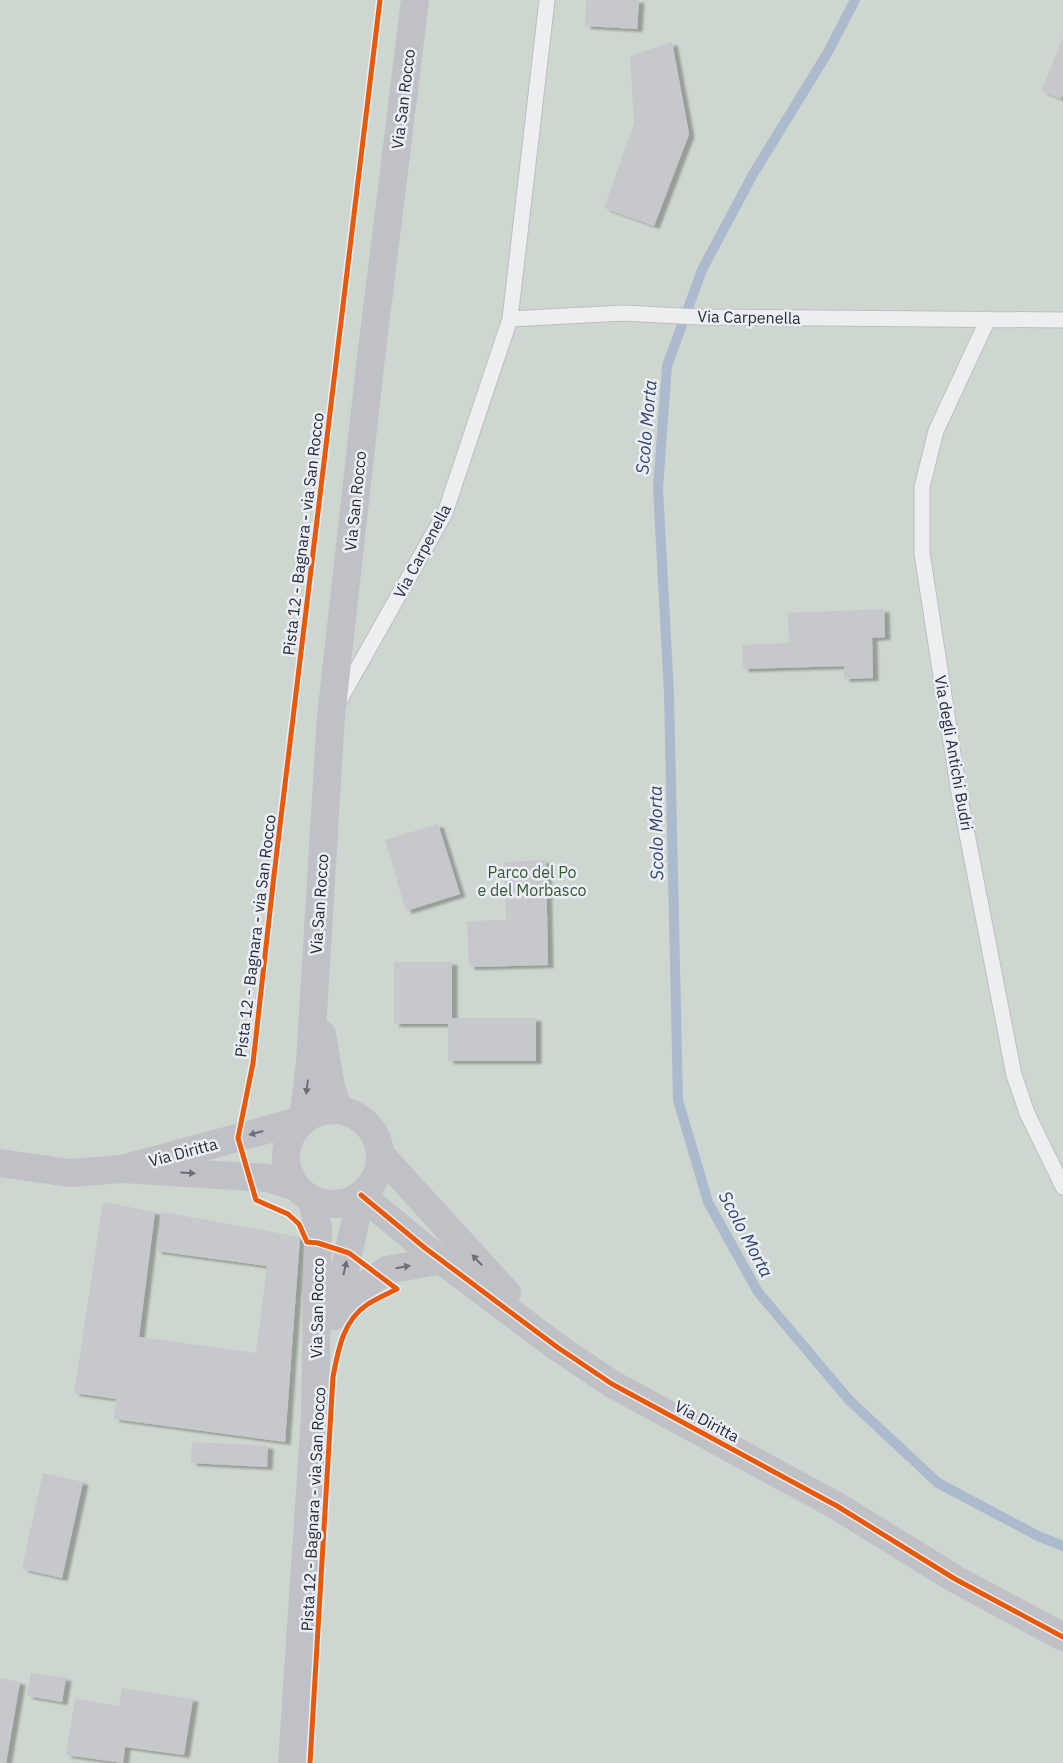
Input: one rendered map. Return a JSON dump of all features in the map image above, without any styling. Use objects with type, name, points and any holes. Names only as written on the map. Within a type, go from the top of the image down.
[{"type":"main road","name":"Via San Rocco","points":[[303,1120],[310,1063],[330,716],[415,0]]},
{"type":"main road","name":"Via San Rocco","points":[[312,1004],[325,1043],[331,1087],[339,1110]]},
{"type":"main road","points":[[326,1110],[339,1110],[355,1115],[368,1125],[376,1139],[380,1154],[378,1170],[372,1184],[361,1195],[350,1201],[338,1204],[325,1204],[304,1193],[289,1174],[286,1160],[287,1145],[293,1131],[303,1120],[326,1110]]},
{"type":"main road","name":"Via Diritta","points":[[122,1169],[303,1120]]},
{"type":"main road","name":"Via Diritta","points":[[380,1154],[557,1348]]},
{"type":"main road","name":"Via Diritta","points":[[0,1163],[70,1173],[122,1169],[266,1178],[304,1193]]},
{"type":"main road","name":"Via San Rocco","points":[[292,1763],[315,1416],[318,1227],[304,1193]]},
{"type":"main road","name":"Via San Rocco","points":[[315,1416],[361,1195]]},
{"type":"main road","name":"Via Diritta","points":[[361,1195],[425,1248],[557,1348],[612,1384],[837,1506],[955,1578],[1063,1637]]},
{"type":"main road","name":"Via San Rocco","points":[[335,1316],[361,1288],[387,1270],[443,1260]]},
{"type":"lane","name":"Via Carpenella","points":[[330,716],[445,513],[510,320],[547,0]]},
{"type":"lane","name":"Via Carpenella","points":[[510,320],[623,313],[699,317],[1063,320]]},
{"type":"lane","name":"Via degli Antichi Budri","points":[[988,319],[936,431],[922,487],[922,553],[959,793],[1014,1076],[1027,1114],[1063,1187]]},
{"type":"green space","name":"Parco del Po e del Morbasco","points":[[0,0],[1063,0],[1063,1763],[0,1763]]},
{"type":"building","points":[[586,0],[639,0],[637,29],[585,26]]},
{"type":"building","points":[[1063,38],[1063,95],[1061,99],[1041,91]]},
{"type":"building","points":[[672,42],[689,134],[654,226],[604,208],[634,123],[630,56]]},
{"type":"building","points":[[884,609],[885,637],[872,638],[873,678],[844,679],[844,666],[743,669],[742,645],[789,643],[788,613]]},
{"type":"building","points":[[438,824],[460,894],[406,911],[385,840]]},
{"type":"building","points":[[546,860],[548,965],[469,967],[467,921],[506,920],[504,862]]},
{"type":"building","points":[[394,962],[452,962],[452,1018],[536,1018],[536,1061],[448,1061],[448,1024],[394,1024]]},
{"type":"building","points":[[103,1202],[155,1212],[139,1337],[256,1353],[267,1266],[156,1251],[163,1212],[300,1237],[285,1442],[114,1419],[116,1399],[74,1393]]},
{"type":"building","points":[[192,1442],[268,1446],[267,1467],[191,1463]]},
{"type":"building","points":[[43,1473],[83,1482],[62,1578],[22,1569]]},
{"type":"building","points":[[31,1673],[66,1678],[62,1702],[27,1696]]},
{"type":"building","points":[[0,1678],[20,1682],[6,1763],[0,1763]]},
{"type":"building","points":[[122,1688],[193,1699],[184,1755],[125,1747],[123,1763],[66,1755],[75,1699],[119,1706]]},
{"type":"waterway","name":"Scolo Morta","points":[[855,0],[828,52],[752,176],[702,270],[667,366],[658,488],[669,694],[678,1100],[708,1202],[758,1292],[849,1400],[938,1483],[1038,1536],[1063,1546]]},
{"type":"cycle path","name":"Pista 12 - Bagnara - via San Rocco","points":[[310,1763],[333,1377],[343,1336],[353,1318],[368,1304],[397,1289],[349,1253],[318,1243],[307,1242],[299,1224],[288,1214],[256,1200],[238,1138],[253,1063],[380,0]]},
{"type":"cycle path","points":[[361,1195],[425,1248],[557,1347],[612,1384],[837,1506],[955,1579],[1063,1637]]}]
